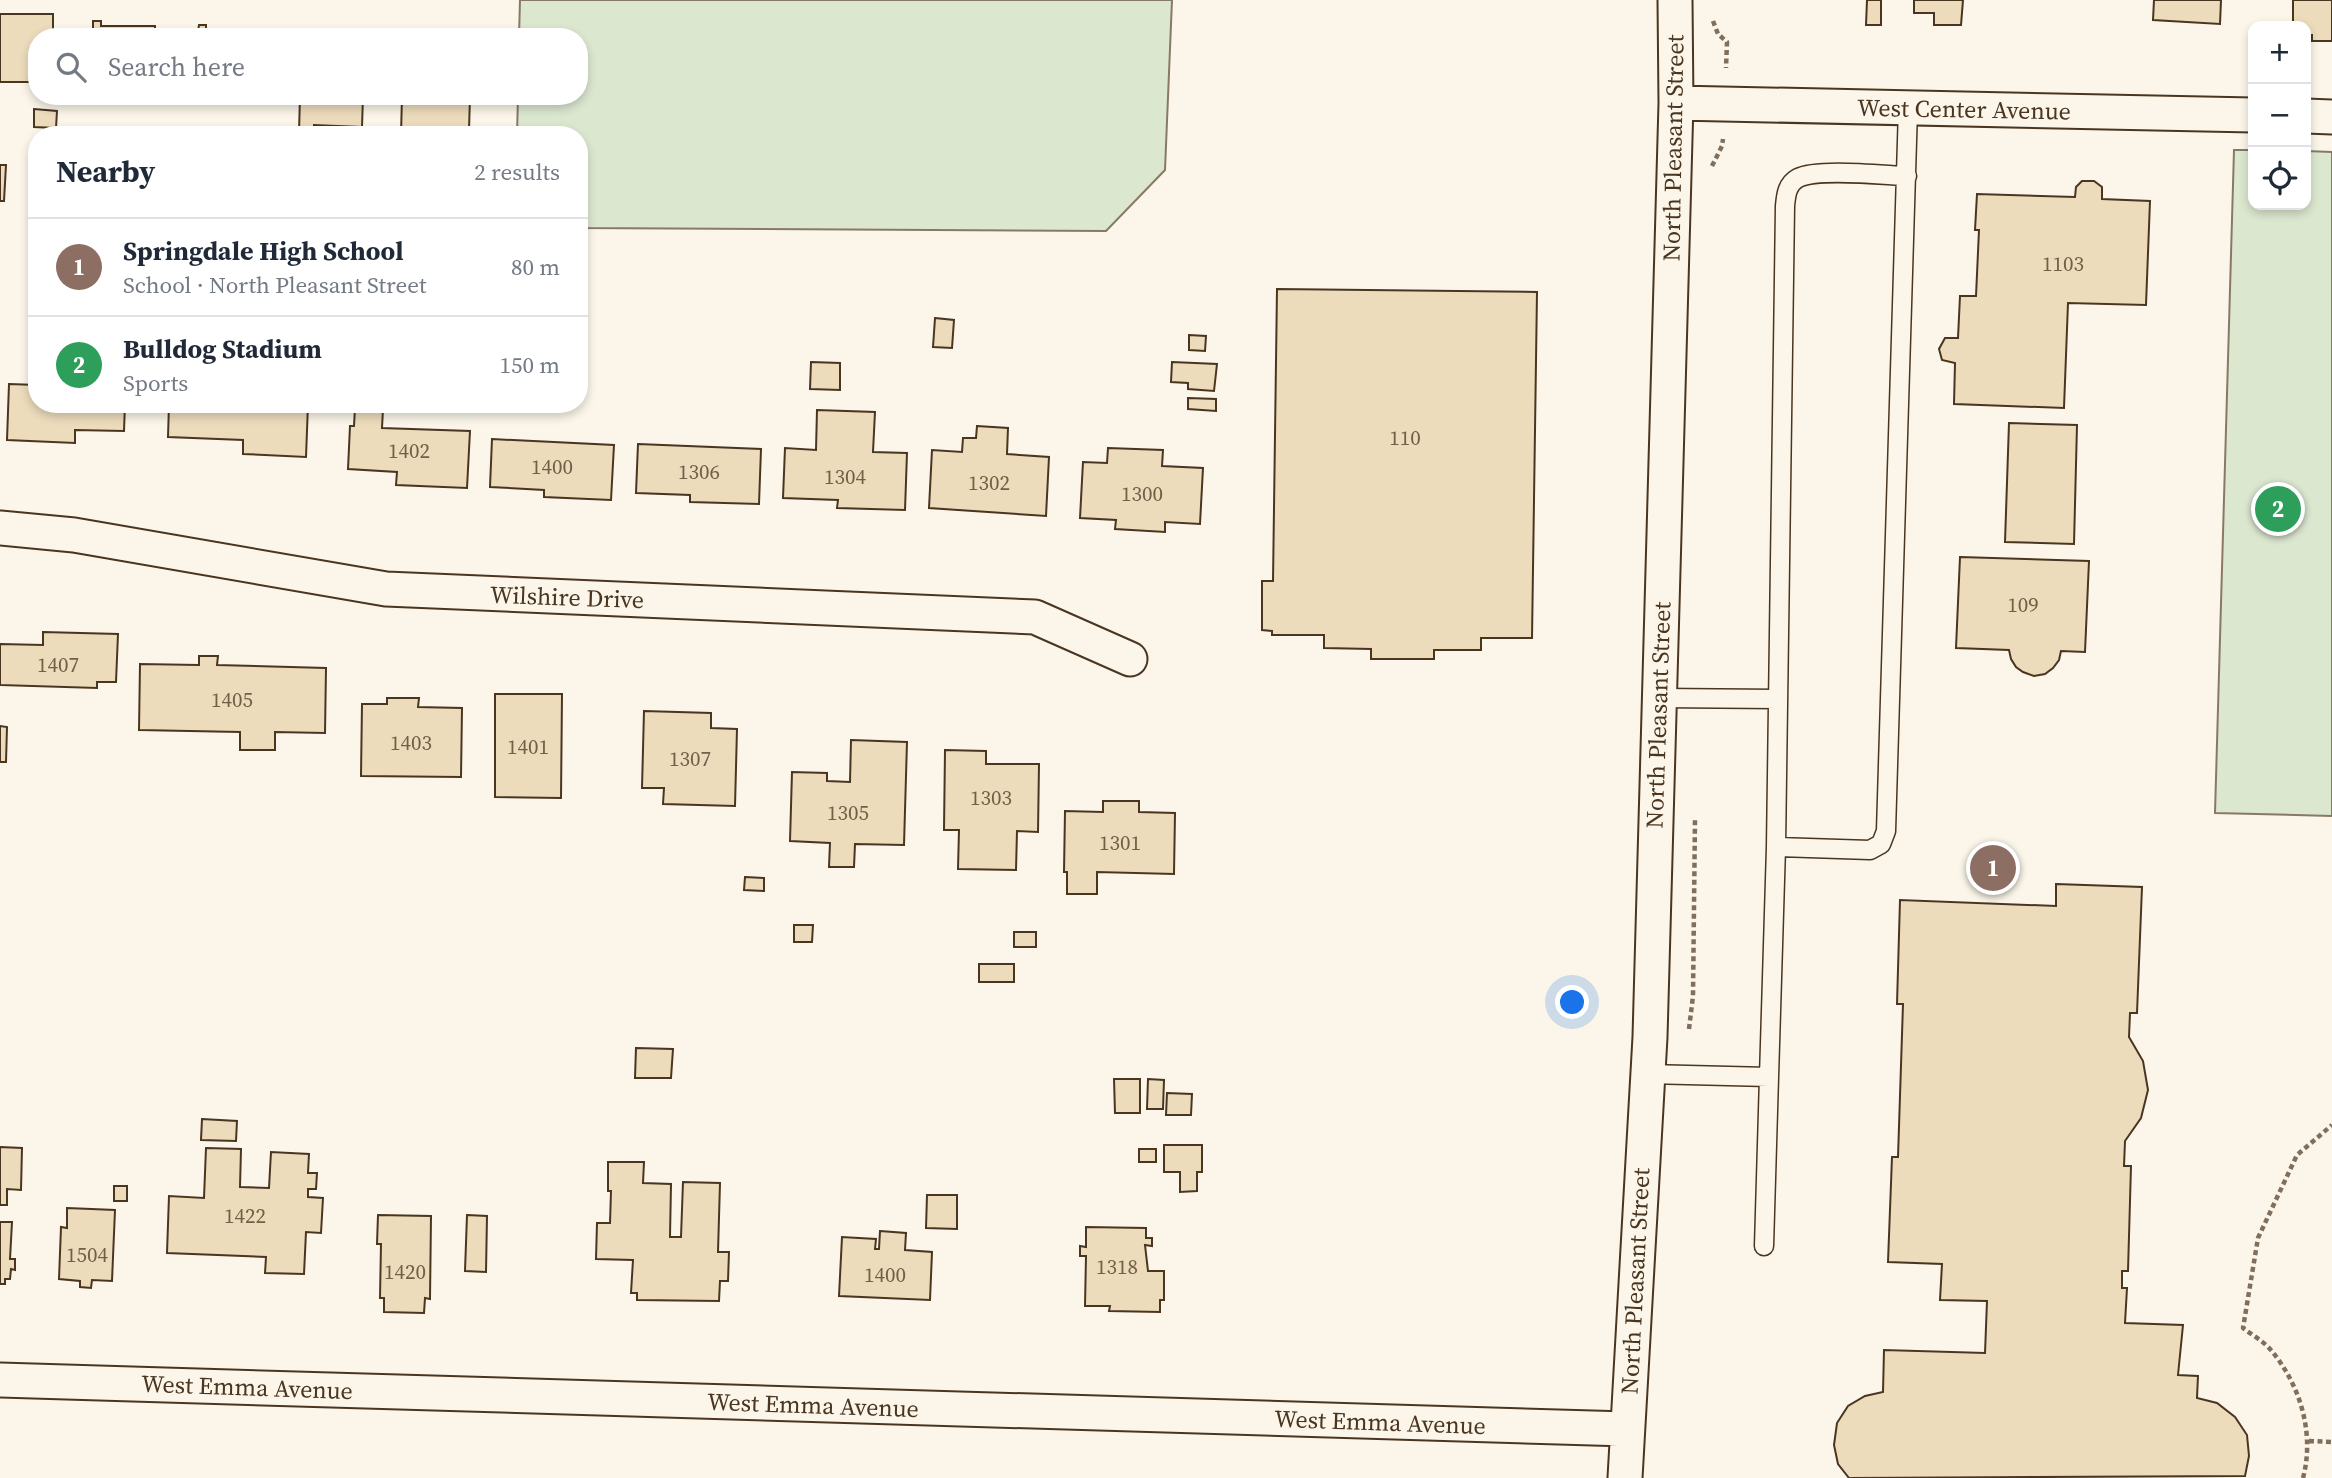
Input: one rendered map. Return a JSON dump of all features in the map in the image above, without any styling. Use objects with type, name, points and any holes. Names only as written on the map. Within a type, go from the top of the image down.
[{"type":"street","name":"North Pleasant Street","points":[[1625,1478],[1647,1074],[1675,103],[1675,0]]},
{"type":"street","name":"West Center Avenue","points":[[1675,103],[2248,115]]},
{"type":"street","points":[[2311,116],[2332,117]]},
{"type":"street","name":"Wilshire Drive","points":[[0,528],[74,535],[386,589],[1035,617],[1130,659]]},
{"type":"street","name":"West Emma Avenue","points":[[0,1380],[1627,1429]]},
{"type":"lane","points":[[1776,847],[1870,850],[1881,844],[1886,831],[1908,108]]},
{"type":"lane","points":[[1764,1246],[1776,847],[1787,189],[1796,179],[1814,174],[1906,176]]},
{"type":"lane","points":[[1659,698],[1778,699]]},
{"type":"lane","points":[[1647,1074],[1769,1077]]},
{"type":"path","points":[[2303,1478],[2308,1461],[2309,1441],[2301,1403],[2288,1376],[2269,1347],[2243,1328],[2258,1238],[2297,1155],[2332,1125]]},
{"type":"path","points":[[2309,1441],[2332,1442]]},
{"type":"green space","points":[[520,0],[1172,0],[1165,170],[1106,231],[588,228],[588,126],[517,126],[518,105],[588,105],[588,28],[519,28]]},
{"type":"green space","points":[[2234,150],[2248,150],[2248,210],[2311,210],[2311,151],[2332,152],[2332,816],[2215,813]]},
{"type":"building","points":[[1867,0],[1881,0],[1881,25],[1866,25]]},
{"type":"building","points":[[1914,0],[1963,0],[1961,25],[1934,25],[1934,13],[1914,13]]},
{"type":"building","points":[[2154,0],[2221,0],[2220,24],[2153,20]]},
{"type":"building","points":[[2293,0],[2332,0],[2332,41],[2312,41],[2311,21],[2293,21]]},
{"type":"building","points":[[0,14],[53,14],[53,28],[28,28],[28,82],[0,82]]},
{"type":"building","points":[[93,21],[101,21],[101,26],[155,26],[155,28],[93,28]]},
{"type":"building","points":[[300,105],[363,105],[362,126],[299,126]]},
{"type":"building","points":[[402,105],[470,105],[469,126],[401,126]]},
{"type":"building","points":[[34,109],[57,111],[56,126],[34,126]]},
{"type":"building","points":[[0,165],[6,165],[4,201],[0,201]]},
{"type":"building","points":[[2082,181],[2094,181],[2102,187],[2102,199],[2150,201],[2146,305],[2068,303],[2064,408],[1954,404],[1955,363],[1942,360],[1939,349],[1945,338],[1958,338],[1960,296],[1976,296],[1979,230],[1975,230],[1977,194],[2075,197],[2076,187]]},
{"type":"building","points":[[1277,289],[1537,292],[1532,638],[1481,638],[1481,650],[1434,650],[1434,659],[1371,659],[1371,649],[1324,648],[1324,635],[1272,635],[1272,631],[1262,630],[1262,581],[1273,581]]},
{"type":"building","points":[[935,318],[954,320],[952,348],[933,347]]},
{"type":"building","points":[[1189,335],[1206,336],[1205,351],[1189,350]]},
{"type":"building","points":[[811,362],[840,363],[840,390],[810,389]]},
{"type":"building","points":[[1172,362],[1217,364],[1214,391],[1188,389],[1188,383],[1171,382]]},
{"type":"building","points":[[9,384],[28,385],[28,413],[125,413],[124,431],[75,430],[75,443],[7,440]]},
{"type":"building","points":[[1188,398],[1216,399],[1216,411],[1188,409]]},
{"type":"building","points":[[817,410],[875,412],[873,452],[907,453],[905,510],[837,508],[838,500],[783,498],[785,448],[816,450]]},
{"type":"building","points":[[169,413],[308,413],[306,457],[243,454],[243,440],[168,437]]},
{"type":"building","points":[[355,413],[383,413],[382,428],[470,431],[467,488],[396,485],[397,472],[348,469],[350,426],[354,426]]},
{"type":"building","points":[[2009,423],[2077,425],[2074,544],[2005,542]]},
{"type":"building","points":[[977,426],[1008,428],[1007,454],[1049,457],[1046,516],[929,508],[932,450],[962,452],[963,438],[976,438]]},
{"type":"building","points":[[492,439],[614,445],[611,500],[544,497],[544,490],[490,487]]},
{"type":"building","points":[[638,444],[761,449],[759,504],[690,502],[690,495],[636,493]]},
{"type":"building","points":[[1108,448],[1163,450],[1162,466],[1203,468],[1200,524],[1165,522],[1165,532],[1115,529],[1116,520],[1080,518],[1083,462],[1107,463]]},
{"type":"building","points":[[1960,557],[2089,561],[2085,652],[2061,651],[2053,668],[2045,674],[2034,676],[2016,667],[2009,650],[1956,648]]},
{"type":"building","points":[[43,632],[118,634],[116,682],[97,682],[97,688],[0,685],[0,644],[43,645]]},
{"type":"building","points":[[199,656],[218,656],[217,665],[326,668],[325,733],[275,732],[275,750],[240,750],[240,732],[139,730],[140,664],[199,665]]},
{"type":"building","points":[[495,694],[562,694],[561,798],[495,797]]},
{"type":"building","points":[[387,698],[419,698],[418,707],[462,708],[461,777],[361,776],[362,704],[387,704]]},
{"type":"building","points":[[644,711],[711,713],[711,728],[737,729],[735,806],[663,804],[664,788],[642,788]]},
{"type":"building","points":[[0,726],[7,727],[6,762],[0,762]]},
{"type":"building","points":[[851,740],[907,742],[904,845],[855,844],[854,867],[829,867],[830,843],[790,841],[792,772],[827,773],[827,781],[850,782]]},
{"type":"building","points":[[945,750],[986,751],[986,764],[1039,764],[1038,832],[1017,831],[1016,870],[958,869],[959,830],[944,830]]},
{"type":"building","points":[[1103,801],[1139,801],[1139,812],[1175,813],[1174,874],[1097,872],[1097,894],[1067,894],[1067,872],[1064,872],[1065,811],[1103,812]]},
{"type":"building","points":[[745,877],[764,878],[764,891],[744,890]]},
{"type":"building","points":[[2056,884],[2142,887],[2137,1013],[2130,1013],[2129,1037],[2143,1061],[2148,1090],[2141,1118],[2125,1141],[2124,1166],[2131,1166],[2128,1271],[2122,1271],[2122,1288],[2127,1288],[2125,1323],[2183,1325],[2178,1375],[2198,1376],[2197,1398],[2217,1403],[2235,1417],[2247,1435],[2249,1456],[2245,1476],[1849,1478],[1838,1464],[1834,1445],[1837,1423],[1848,1406],[1865,1396],[1883,1392],[1884,1350],[1985,1353],[1987,1301],[1940,1300],[1942,1264],[1888,1262],[1892,1157],[1898,1157],[1903,1004],[1897,1004],[1900,900],[2056,906]]},
{"type":"building","points":[[794,925],[813,925],[812,942],[794,942]]},
{"type":"building","points":[[1014,932],[1036,932],[1036,947],[1014,947]]},
{"type":"building","points":[[979,964],[1014,964],[1014,982],[979,982]]},
{"type":"building","points":[[636,1048],[673,1049],[671,1078],[635,1078]]},
{"type":"building","points":[[1114,1079],[1140,1079],[1140,1113],[1115,1113]]},
{"type":"building","points":[[1148,1079],[1164,1080],[1163,1109],[1147,1109]]},
{"type":"building","points":[[1167,1093],[1192,1094],[1191,1115],[1166,1115]]},
{"type":"building","points":[[202,1119],[237,1121],[236,1141],[201,1140]]},
{"type":"building","points":[[1164,1145],[1202,1145],[1202,1172],[1197,1172],[1197,1191],[1180,1192],[1180,1172],[1164,1172]]},
{"type":"building","points":[[0,1147],[22,1148],[21,1190],[7,1189],[7,1205],[0,1205]]},
{"type":"building","points":[[206,1148],[241,1149],[240,1187],[269,1188],[271,1152],[309,1154],[308,1173],[317,1173],[316,1189],[308,1189],[308,1197],[323,1198],[321,1233],[306,1232],[304,1274],[265,1273],[266,1257],[167,1253],[169,1196],[204,1198]]},
{"type":"building","points":[[1139,1149],[1156,1149],[1156,1162],[1139,1162]]},
{"type":"building","points":[[608,1162],[644,1162],[643,1183],[671,1184],[670,1237],[681,1237],[683,1182],[720,1183],[718,1252],[729,1252],[728,1281],[720,1281],[719,1301],[637,1300],[637,1293],[631,1293],[633,1260],[596,1259],[597,1223],[610,1223]]},
{"type":"building","points":[[114,1186],[127,1186],[127,1201],[114,1201]]},
{"type":"building","points":[[927,1195],[957,1195],[957,1229],[926,1228]]},
{"type":"building","points":[[67,1208],[115,1210],[112,1281],[92,1280],[91,1288],[80,1287],[80,1281],[59,1279],[61,1227],[67,1228]]},
{"type":"building","points":[[378,1215],[431,1216],[430,1299],[425,1298],[424,1313],[384,1312],[384,1298],[380,1298],[381,1244],[377,1244]]},
{"type":"building","points":[[467,1215],[487,1216],[486,1272],[465,1271]]},
{"type":"building","points":[[0,1222],[12,1222],[10,1259],[15,1259],[15,1270],[11,1269],[10,1279],[5,1279],[5,1284],[0,1284]]},
{"type":"building","points":[[1086,1227],[1146,1228],[1146,1238],[1152,1238],[1152,1246],[1145,1245],[1148,1271],[1164,1271],[1164,1300],[1160,1300],[1160,1312],[1109,1311],[1110,1306],[1085,1306],[1086,1256],[1080,1256],[1080,1246],[1086,1247]]},
{"type":"building","points":[[880,1231],[906,1233],[905,1250],[932,1252],[930,1300],[839,1296],[842,1237],[876,1239],[875,1249],[879,1249]]},
{"type":"place","name":"Bulldog Stadium","points":[[2278,509]]},
{"type":"place","name":"Springdale High School","points":[[1993,868]]}]
